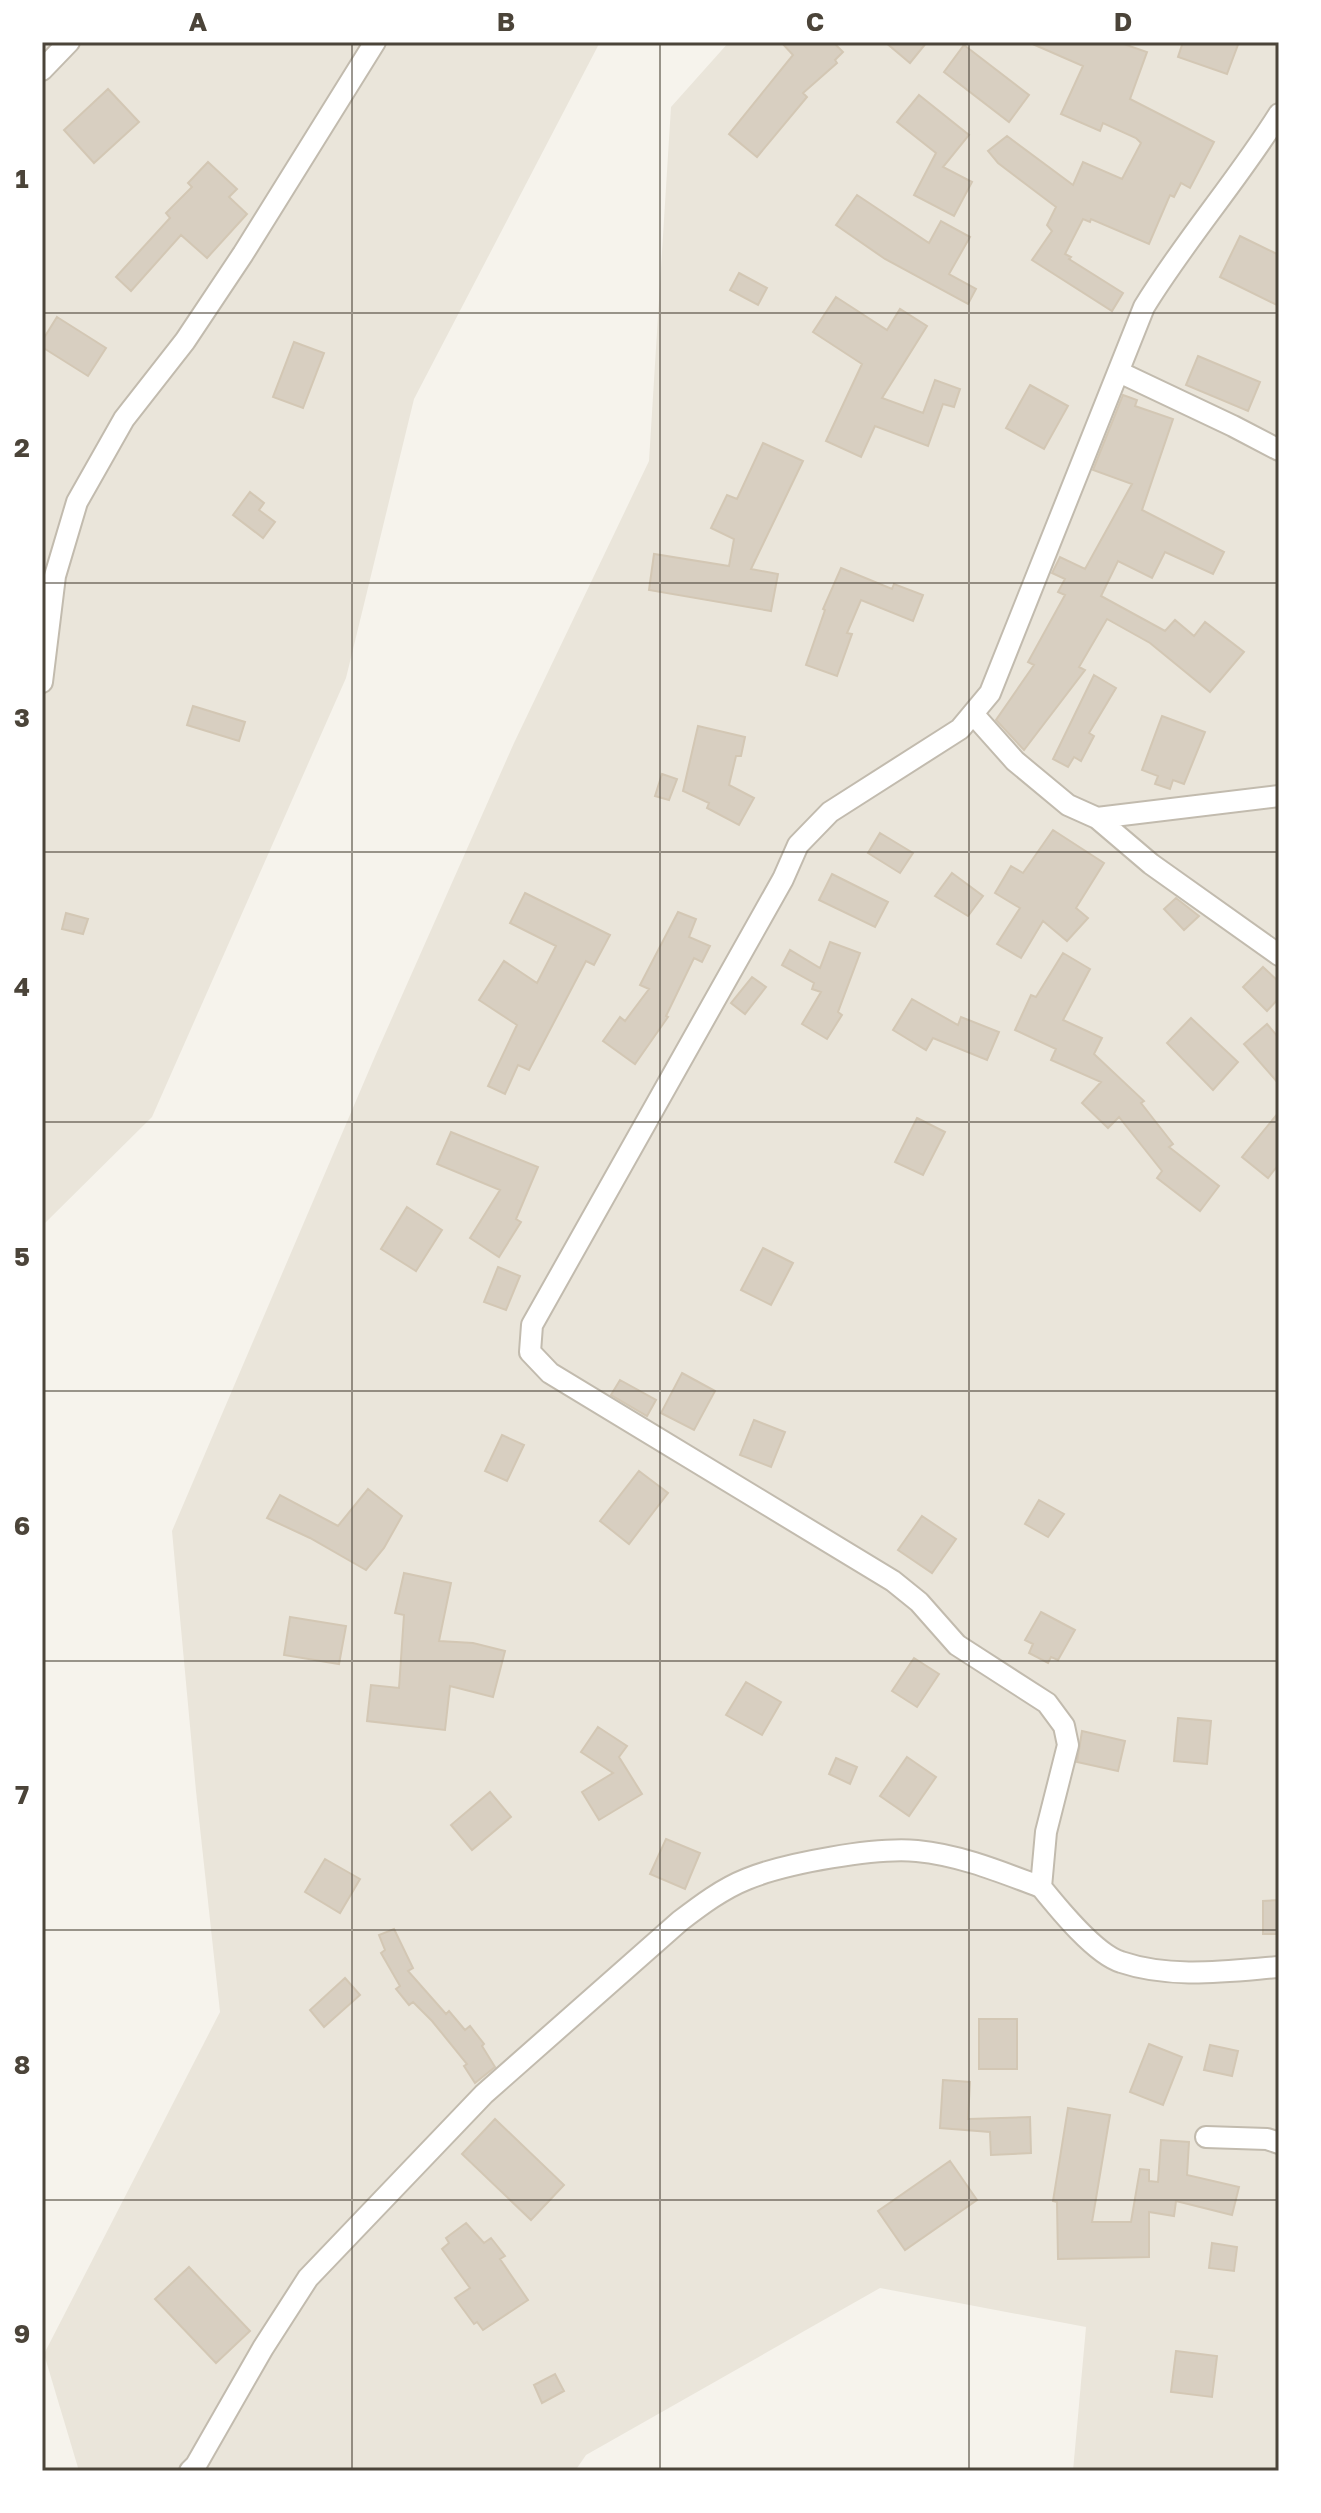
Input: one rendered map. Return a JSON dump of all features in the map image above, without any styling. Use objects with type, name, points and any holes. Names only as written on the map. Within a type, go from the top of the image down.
[{"type":"street","points":[[42,70],[69,42]]},
{"type":"street","points":[[42,682],[55,576],[77,502],[124,419],[185,341],[235,266],[375,42]]},
{"type":"street","points":[[1041,1887],[1046,1832],[1068,1745],[1064,1726],[1047,1703],[957,1645],[919,1602],[893,1581],[550,1373],[530,1352],[532,1325],[783,879],[798,845],[830,812],[960,729],[990,693],[1144,307],[1172,261],[1236,179],[1279,114]]},
{"type":"street","points":[[1119,372],[1279,450]]},
{"type":"street","points":[[974,715],[1015,761],[1068,805],[1097,818],[1151,864],[1279,955]]},
{"type":"street","points":[[1097,818],[1279,796]]},
{"type":"street","points":[[190,2471],[308,2278],[484,2094],[680,1921],[713,1896],[749,1878],[863,1853],[916,1851],[954,1857],[1041,1887],[1073,1927],[1118,1962],[1191,1974],[1279,1967]]},
{"type":"street","points":[[1206,2137],[1267,2139],[1279,2143]]},
{"type":"shaded area","points":[[42,42],[600,42],[414,399],[346,678],[152,1117],[42,1226]]},
{"type":"shaded area","points":[[729,42],[1279,42],[1279,2471],[1073,2471],[1086,2327],[880,2288],[586,2455],[575,2471],[79,2471],[44,2354],[220,2012],[172,1531],[376,1054],[514,743],[649,461],[671,107]]},
{"type":"building","points":[[781,42],[833,42],[843,52],[835,60],[837,63],[803,93],[807,97],[757,157],[729,134],[793,55]]},
{"type":"building","points":[[885,42],[927,42],[910,63]]},
{"type":"building","points":[[1028,42],[1118,42],[1147,52],[1130,99],[1214,142],[1190,188],[1181,183],[1174,197],[1170,195],[1149,244],[1091,219],[1090,222],[1083,219],[1065,254],[1123,293],[1112,311],[1032,260],[1052,231],[1047,225],[1056,207],[998,163],[988,151],[1007,136],[1073,185],[1083,162],[1122,179],[1141,143],[1103,123],[1100,131],[1061,114],[1083,66]]},
{"type":"building","points":[[1183,42],[1239,42],[1227,74],[1178,57]]},
{"type":"building","points":[[964,45],[1029,95],[1009,122],[944,72]]},
{"type":"building","points":[[108,89],[139,122],[94,163],[64,130]]},
{"type":"building","points":[[919,95],[969,135],[943,167],[972,182],[954,216],[914,195],[936,153],[897,122]]},
{"type":"building","points":[[208,162],[237,189],[229,197],[247,214],[207,258],[181,235],[131,291],[116,277],[170,218],[166,213],[192,187],[188,183]]},
{"type":"building","points":[[857,195],[929,243],[941,221],[970,237],[949,274],[976,289],[968,304],[885,259],[836,225]]},
{"type":"building","points":[[1240,236],[1279,255],[1279,306],[1220,277]]},
{"type":"building","points":[[739,273],[767,288],[758,305],[730,290]]},
{"type":"building","points":[[836,297],[887,330],[900,309],[927,326],[882,398],[923,413],[935,380],[960,389],[954,407],[943,404],[928,446],[875,426],[861,457],[826,441],[862,364],[813,332]]},
{"type":"building","points":[[57,317],[106,348],[88,376],[42,347],[42,341]]},
{"type":"building","points":[[294,342],[324,353],[303,408],[273,397]]},
{"type":"building","points":[[1198,356],[1260,382],[1248,411],[1186,385]]},
{"type":"building","points":[[1030,385],[1068,406],[1044,449],[1006,428]]},
{"type":"building","points":[[1123,395],[1137,400],[1135,406],[1173,419],[1142,510],[1224,552],[1213,574],[1165,552],[1152,578],[1118,561],[1101,596],[1165,631],[1175,620],[1194,636],[1205,622],[1244,652],[1210,692],[1150,643],[1107,619],[1079,667],[1085,670],[1024,750],[996,720],[1034,665],[1028,662],[1065,595],[1058,592],[1065,579],[1052,573],[1060,557],[1085,569],[1132,484],[1093,470]]},
{"type":"building","points":[[763,443],[803,461],[751,569],[778,574],[771,611],[649,590],[654,554],[729,566],[734,539],[711,528],[727,495],[737,499]]},
{"type":"building","points":[[250,492],[264,503],[259,510],[275,522],[263,538],[233,515]]},
{"type":"building","points":[[841,568],[892,589],[894,584],[923,595],[913,621],[861,600],[847,633],[852,634],[837,676],[806,665],[823,609]]},
{"type":"building","points":[[1094,675],[1116,688],[1089,733],[1094,736],[1081,761],[1074,757],[1068,767],[1053,759]]},
{"type":"building","points":[[193,706],[245,722],[239,741],[187,725]]},
{"type":"building","points":[[1162,716],[1205,732],[1184,784],[1173,780],[1170,789],[1155,784],[1158,776],[1142,770]]},
{"type":"building","points":[[698,726],[745,737],[741,756],[736,756],[729,785],[754,798],[739,825],[707,808],[709,803],[683,791]]},
{"type":"building","points":[[662,774],[677,779],[669,800],[655,796]]},
{"type":"building","points":[[1053,830],[1104,863],[1076,908],[1088,918],[1067,941],[1043,921],[1021,958],[997,944],[1020,908],[995,893],[1011,866],[1023,873]]},
{"type":"building","points":[[880,833],[913,853],[900,873],[868,853]]},
{"type":"building","points":[[952,873],[983,896],[968,916],[935,896]]},
{"type":"building","points":[[832,874],[888,902],[875,927],[819,900]]},
{"type":"building","points":[[525,893],[610,935],[594,965],[586,961],[529,1070],[518,1065],[505,1094],[488,1086],[517,1025],[479,1000],[504,961],[537,983],[556,946],[510,923]]},
{"type":"building","points":[[1176,898],[1199,916],[1184,930],[1164,909]]},
{"type":"building","points":[[678,912],[696,919],[689,937],[710,946],[702,962],[694,958],[668,1017],[635,1064],[603,1041],[620,1017],[625,1021],[649,989],[640,985]]},
{"type":"building","points":[[66,913],[88,919],[83,934],[62,929]]},
{"type":"building","points":[[830,942],[860,953],[838,1012],[842,1015],[827,1039],[802,1024],[821,992],[812,989],[814,983],[782,965],[790,950],[820,968]]},
{"type":"building","points":[[1063,953],[1090,969],[1063,1020],[1102,1038],[1094,1054],[1144,1101],[1141,1103],[1173,1144],[1169,1147],[1219,1186],[1200,1211],[1157,1178],[1162,1171],[1119,1117],[1108,1128],[1082,1103],[1101,1082],[1051,1060],[1056,1049],[1015,1030],[1031,995],[1036,997]]},
{"type":"building","points":[[1263,967],[1279,982],[1279,998],[1267,1011],[1243,987]]},
{"type":"building","points":[[752,977],[766,987],[745,1014],[731,1003]]},
{"type":"building","points":[[912,999],[958,1025],[961,1017],[999,1032],[987,1060],[933,1038],[926,1050],[893,1030]]},
{"type":"building","points":[[1191,1018],[1238,1062],[1213,1090],[1167,1043]]},
{"type":"building","points":[[1267,1024],[1279,1038],[1279,1084],[1244,1044]]},
{"type":"building","points":[[1279,1112],[1279,1164],[1268,1178],[1242,1157]]},
{"type":"building","points":[[917,1118],[945,1132],[923,1175],[895,1162]]},
{"type":"building","points":[[451,1132],[538,1167],[516,1219],[521,1222],[499,1257],[470,1238],[500,1190],[437,1164]]},
{"type":"building","points":[[407,1207],[442,1230],[416,1271],[381,1249]]},
{"type":"building","points":[[763,1248],[793,1263],[771,1305],[741,1290]]},
{"type":"building","points":[[498,1267],[520,1276],[506,1310],[484,1302]]},
{"type":"building","points":[[682,1373],[715,1391],[694,1430],[661,1413]]},
{"type":"building","points":[[620,1380],[656,1400],[647,1416],[611,1395]]},
{"type":"building","points":[[754,1420],[785,1432],[771,1467],[740,1455]]},
{"type":"building","points":[[502,1435],[524,1445],[507,1481],[485,1471]]},
{"type":"building","points":[[639,1471],[668,1493],[629,1544],[600,1521]]},
{"type":"building","points":[[368,1489],[402,1516],[384,1548],[366,1570],[267,1518],[280,1495],[338,1526]]},
{"type":"building","points":[[1039,1500],[1064,1514],[1048,1537],[1025,1524]]},
{"type":"building","points":[[922,1516],[956,1539],[932,1573],[898,1550]]},
{"type":"building","points":[[404,1573],[451,1583],[439,1641],[473,1643],[505,1651],[493,1697],[450,1686],[445,1730],[367,1721],[371,1685],[399,1688],[404,1615],[395,1613]]},
{"type":"building","points":[[1041,1612],[1075,1630],[1058,1660],[1051,1657],[1048,1663],[1029,1653],[1033,1644],[1025,1640]]},
{"type":"building","points":[[290,1617],[346,1626],[339,1664],[284,1655]]},
{"type":"building","points":[[914,1658],[939,1674],[917,1707],[892,1691]]},
{"type":"building","points":[[746,1682],[781,1702],[762,1735],[726,1715]]},
{"type":"building","points":[[1178,1718],[1211,1721],[1207,1764],[1174,1761]]},
{"type":"building","points":[[598,1727],[627,1746],[619,1757],[642,1794],[599,1820],[582,1792],[613,1773],[581,1752]]},
{"type":"building","points":[[1082,1731],[1125,1741],[1118,1771],[1077,1762]]},
{"type":"building","points":[[907,1757],[936,1777],[909,1816],[880,1796]]},
{"type":"building","points":[[836,1758],[857,1767],[850,1784],[829,1774]]},
{"type":"building","points":[[490,1792],[511,1817],[472,1850],[451,1825]]},
{"type":"building","points":[[666,1839],[700,1853],[685,1889],[650,1874]]},
{"type":"building","points":[[325,1859],[360,1879],[340,1913],[305,1892]]},
{"type":"building","points":[[1279,1900],[1279,1934],[1263,1934],[1263,1901]]},
{"type":"building","points":[[394,1929],[413,1968],[408,1971],[446,2014],[449,2011],[465,2030],[470,2026],[484,2044],[482,2046],[495,2067],[475,2083],[464,2066],[467,2064],[432,2021],[413,2002],[409,2005],[396,1989],[400,1986],[381,1953],[385,1950],[379,1935]]},
{"type":"building","points":[[345,1978],[360,1995],[324,2027],[310,2010]]},
{"type":"building","points":[[979,2019],[1017,2019],[1017,2069],[979,2069]]},
{"type":"building","points":[[1149,2044],[1182,2057],[1163,2105],[1130,2092]]},
{"type":"building","points":[[1210,2045],[1238,2051],[1232,2076],[1204,2070]]},
{"type":"building","points":[[943,2080],[970,2082],[968,2119],[1030,2117],[1031,2153],[991,2155],[990,2132],[940,2128]]},
{"type":"building","points":[[1068,2108],[1110,2115],[1092,2222],[1131,2222],[1140,2169],[1149,2170],[1149,2181],[1158,2182],[1161,2140],[1189,2142],[1187,2175],[1239,2187],[1232,2215],[1176,2201],[1174,2216],[1149,2212],[1149,2257],[1058,2259],[1057,2202],[1053,2201]]},
{"type":"building","points":[[495,2119],[564,2185],[531,2220],[462,2154]]},
{"type":"building","points":[[950,2161],[977,2200],[905,2250],[878,2211]]},
{"type":"building","points":[[466,2223],[484,2243],[491,2238],[505,2256],[500,2259],[528,2300],[483,2330],[477,2322],[474,2324],[455,2298],[470,2288],[442,2249],[449,2243],[446,2238]]},
{"type":"building","points":[[1212,2243],[1237,2247],[1234,2271],[1209,2268]]},
{"type":"building","points":[[189,2267],[250,2331],[216,2363],[155,2299]]},
{"type":"building","points":[[1176,2351],[1217,2356],[1212,2397],[1171,2392]]},
{"type":"building","points":[[555,2374],[564,2391],[542,2403],[534,2385]]}]
